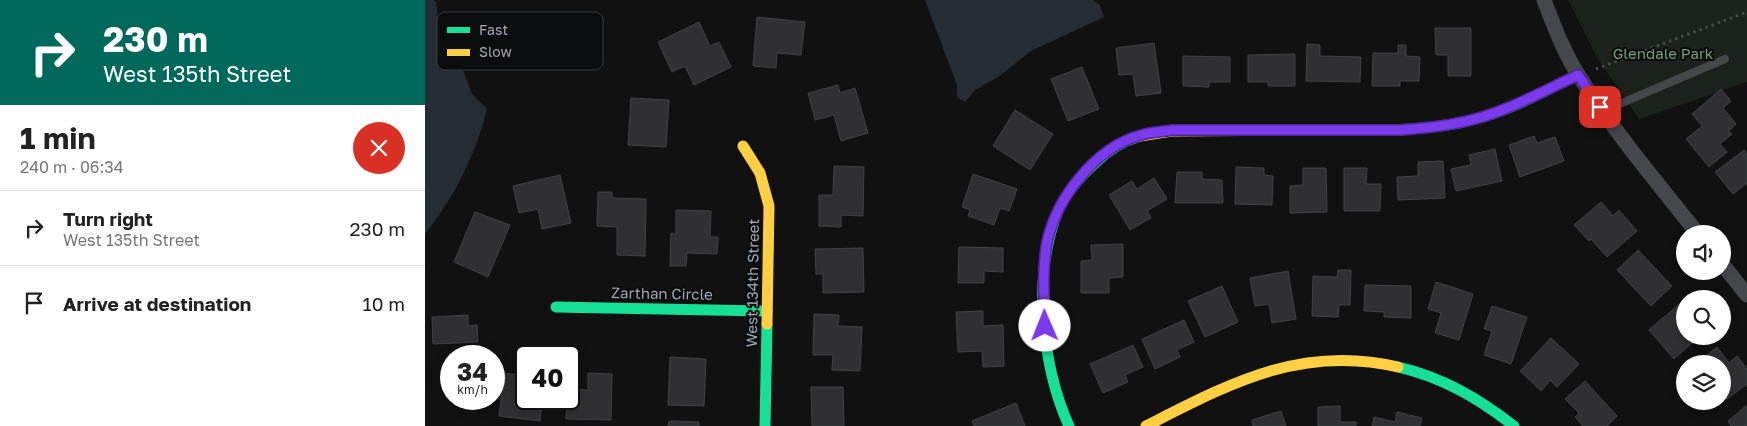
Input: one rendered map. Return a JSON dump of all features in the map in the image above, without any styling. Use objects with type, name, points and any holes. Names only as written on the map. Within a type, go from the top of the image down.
[{"type":"street","points":[[1544,0],[1555,29],[1578,75],[1626,143],[1691,225]]},
{"type":"street","points":[[1069,426],[1050,378],[1045,344],[1044,278],[1047,243],[1054,219],[1069,190],[1088,168],[1113,147],[1141,135],[1172,130],[1402,130],[1437,127],[1473,120],[1506,108],[1578,75]]},
{"type":"street","name":"West 134th Street","points":[[743,146],[760,173],[769,206],[765,426]]},
{"type":"street","points":[[1731,275],[1747,296]]},
{"type":"street","name":"Zarthan Circle","points":[[557,307],[767,311]]},
{"type":"street","points":[[1146,426],[1227,386],[1258,374],[1293,365],[1328,360],[1369,362],[1407,369],[1437,378],[1471,396],[1514,426]]},
{"type":"lane","points":[[1603,110],[1725,59]]},
{"type":"path","points":[[1578,75],[1747,12]]},
{"type":"green space","name":"Glendale Park","points":[[1568,0],[1747,0],[1747,82],[1639,119],[1596,56]]},
{"type":"shaded area","points":[[425,0],[433,0],[436,2],[437,12],[437,70],[463,70],[472,94],[487,109],[477,142],[463,175],[436,220],[425,234]]},
{"type":"shaded area","points":[[925,0],[1092,0],[1100,5],[1104,17],[1031,51],[998,77],[975,90],[965,102],[957,97],[957,85]]},
{"type":"building","points":[[757,17],[805,22],[801,55],[777,53],[776,68],[753,66]]},
{"type":"building","points":[[699,22],[710,46],[719,42],[731,67],[694,85],[685,66],[672,72],[658,42]]},
{"type":"building","points":[[1435,28],[1471,28],[1471,76],[1448,76],[1448,55],[1436,55]]},
{"type":"building","points":[[1154,43],[1161,93],[1136,96],[1133,74],[1119,75],[1116,48]]},
{"type":"building","points":[[1307,44],[1320,45],[1320,56],[1361,57],[1360,82],[1306,81]]},
{"type":"building","points":[[1398,45],[1406,45],[1406,56],[1420,57],[1419,81],[1400,81],[1400,86],[1372,86],[1373,53],[1398,53]]},
{"type":"building","points":[[1295,54],[1295,86],[1268,86],[1268,82],[1248,82],[1248,55]]},
{"type":"building","points":[[1183,56],[1230,57],[1230,82],[1209,82],[1209,87],[1183,86]]},
{"type":"building","points":[[1082,67],[1099,109],[1068,121],[1051,79]]},
{"type":"building","points":[[838,85],[840,93],[855,88],[868,133],[841,141],[834,115],[815,120],[808,93]]},
{"type":"building","points":[[1721,89],[1731,101],[1723,108],[1736,124],[1729,131],[1732,134],[1720,144],[1727,152],[1709,167],[1686,139],[1702,126],[1692,114]]},
{"type":"building","points":[[631,98],[669,100],[666,147],[628,145]]},
{"type":"building","points":[[1015,110],[1053,134],[1030,170],[993,146]]},
{"type":"building","points":[[1534,136],[1537,143],[1555,137],[1564,161],[1520,177],[1509,145]]},
{"type":"building","points":[[1495,149],[1502,181],[1456,191],[1451,169],[1471,165],[1469,155]]},
{"type":"building","points":[[1744,150],[1747,154],[1747,183],[1733,194],[1715,172]]},
{"type":"building","points":[[1443,161],[1445,198],[1398,200],[1397,177],[1418,176],[1418,162]]},
{"type":"building","points":[[834,166],[864,167],[863,216],[841,215],[841,227],[819,226],[819,195],[833,195]]},
{"type":"building","points":[[1236,167],[1264,168],[1264,175],[1273,176],[1272,205],[1235,204]]},
{"type":"building","points":[[1303,168],[1326,168],[1327,212],[1290,213],[1290,186],[1303,185]]},
{"type":"building","points":[[1344,168],[1367,168],[1366,184],[1381,184],[1380,211],[1344,211]]},
{"type":"building","points":[[1177,172],[1202,172],[1202,179],[1222,180],[1223,203],[1175,203]]},
{"type":"building","points":[[973,174],[1017,189],[1009,211],[1000,208],[994,225],[968,216],[970,210],[962,207]]},
{"type":"building","points":[[560,175],[571,223],[542,229],[538,209],[519,213],[513,186]]},
{"type":"building","points":[[1154,178],[1167,199],[1147,211],[1151,218],[1130,230],[1109,195],[1132,181],[1137,189]]},
{"type":"building","points":[[598,192],[612,192],[612,198],[646,199],[645,256],[617,255],[617,227],[597,226]]},
{"type":"building","points":[[1601,202],[1613,216],[1619,210],[1637,231],[1607,257],[1591,239],[1589,241],[1574,225]]},
{"type":"building","points":[[676,210],[711,211],[710,237],[718,237],[717,254],[687,253],[686,266],[670,266],[671,233],[676,234]]},
{"type":"building","points":[[475,212],[510,225],[488,277],[454,262]]},
{"type":"building","points":[[1123,244],[1123,277],[1109,278],[1109,293],[1081,293],[1081,261],[1092,260],[1091,245]]},
{"type":"building","points":[[959,247],[1003,248],[1003,272],[984,271],[984,283],[958,283]]},
{"type":"building","points":[[863,248],[864,292],[823,293],[823,274],[816,274],[815,249]]},
{"type":"building","points":[[1638,250],[1672,286],[1651,306],[1617,270]]},
{"type":"building","points":[[1338,270],[1351,270],[1350,305],[1339,305],[1338,317],[1312,316],[1313,276],[1337,277]]},
{"type":"building","points":[[1288,271],[1296,319],[1272,323],[1269,304],[1255,306],[1250,278]]},
{"type":"building","points":[[1436,282],[1473,294],[1459,340],[1435,333],[1441,313],[1428,309]]},
{"type":"building","points":[[1365,285],[1411,286],[1411,318],[1384,317],[1384,312],[1364,311]]},
{"type":"building","points":[[1222,286],[1238,322],[1205,337],[1188,301]]},
{"type":"building","points":[[1492,306],[1527,317],[1511,364],[1484,355],[1492,331],[1484,329]]},
{"type":"building","points":[[1676,307],[1676,345],[1690,345],[1676,355],[1674,359],[1649,330]]},
{"type":"building","points":[[983,311],[983,326],[1003,325],[1004,366],[983,367],[982,351],[958,352],[956,312]]},
{"type":"building","points":[[814,314],[839,315],[838,326],[862,327],[860,371],[832,370],[833,355],[813,355]]},
{"type":"building","points":[[468,315],[468,326],[477,325],[478,342],[433,344],[432,317]]},
{"type":"building","points":[[1184,320],[1194,342],[1177,350],[1180,357],[1155,369],[1142,339]]},
{"type":"building","points":[[1551,338],[1579,364],[1557,387],[1550,380],[1541,391],[1520,371]]},
{"type":"building","points":[[1133,345],[1143,367],[1125,375],[1128,382],[1103,393],[1090,364]]},
{"type":"building","points":[[1717,347],[1723,355],[1707,355]]},
{"type":"building","points":[[1737,356],[1747,369],[1747,384],[1731,396],[1731,361]]},
{"type":"building","points":[[670,357],[706,359],[704,406],[668,405]]},
{"type":"building","points":[[505,373],[515,374],[515,410],[542,410],[540,421],[499,416],[500,410],[505,410]]},
{"type":"building","points":[[588,373],[612,374],[611,420],[566,419],[566,410],[580,410],[580,390],[588,390]]},
{"type":"building","points":[[1585,381],[1617,416],[1607,426],[1583,426],[1575,417],[1579,413],[1565,399]]},
{"type":"building","points":[[811,387],[843,387],[844,426],[812,426]]},
{"type":"building","points":[[1016,403],[1025,426],[974,426],[972,421]]},
{"type":"building","points":[[1747,405],[1747,426],[1731,426],[1728,421]]},
{"type":"building","points":[[1340,406],[1340,422],[1356,422],[1356,426],[1318,426],[1318,407]]},
{"type":"building","points":[[1281,411],[1286,426],[1253,426],[1252,420]]},
{"type":"building","points":[[1397,412],[1422,418],[1420,426],[1372,426],[1374,417],[1395,422]]},
{"type":"building","points":[[669,421],[699,422],[699,426],[668,426]]},
{"type":"traffic: fast","points":[[1318,130],[1401,130],[1463,122],[1507,108],[1578,75]]},
{"type":"traffic: fast","points":[[1069,426],[1052,376],[1044,319],[1043,290],[1045,262],[1050,236],[1061,204],[1079,179],[1110,151],[1140,136]]},
{"type":"traffic: fast","points":[[556,307],[767,311]]},
{"type":"traffic: fast","points":[[765,426],[767,324]]},
{"type":"traffic: fast","points":[[1398,367],[1430,376],[1459,390],[1487,406],[1514,426]]},
{"type":"traffic: slow","points":[[1140,136],[1172,131],[1318,130]]},
{"type":"traffic: slow","points":[[743,146],[760,173],[769,206],[767,324]]},
{"type":"traffic: slow","points":[[1146,426],[1237,383],[1267,372],[1298,364],[1329,361],[1363,361],[1398,367]]},
{"type":"route","points":[[1045,326],[1044,278],[1047,243],[1054,219],[1069,190],[1088,168],[1113,147],[1141,135],[1172,130],[1402,130],[1437,127],[1473,120],[1506,108],[1578,75],[1600,107]]}]
